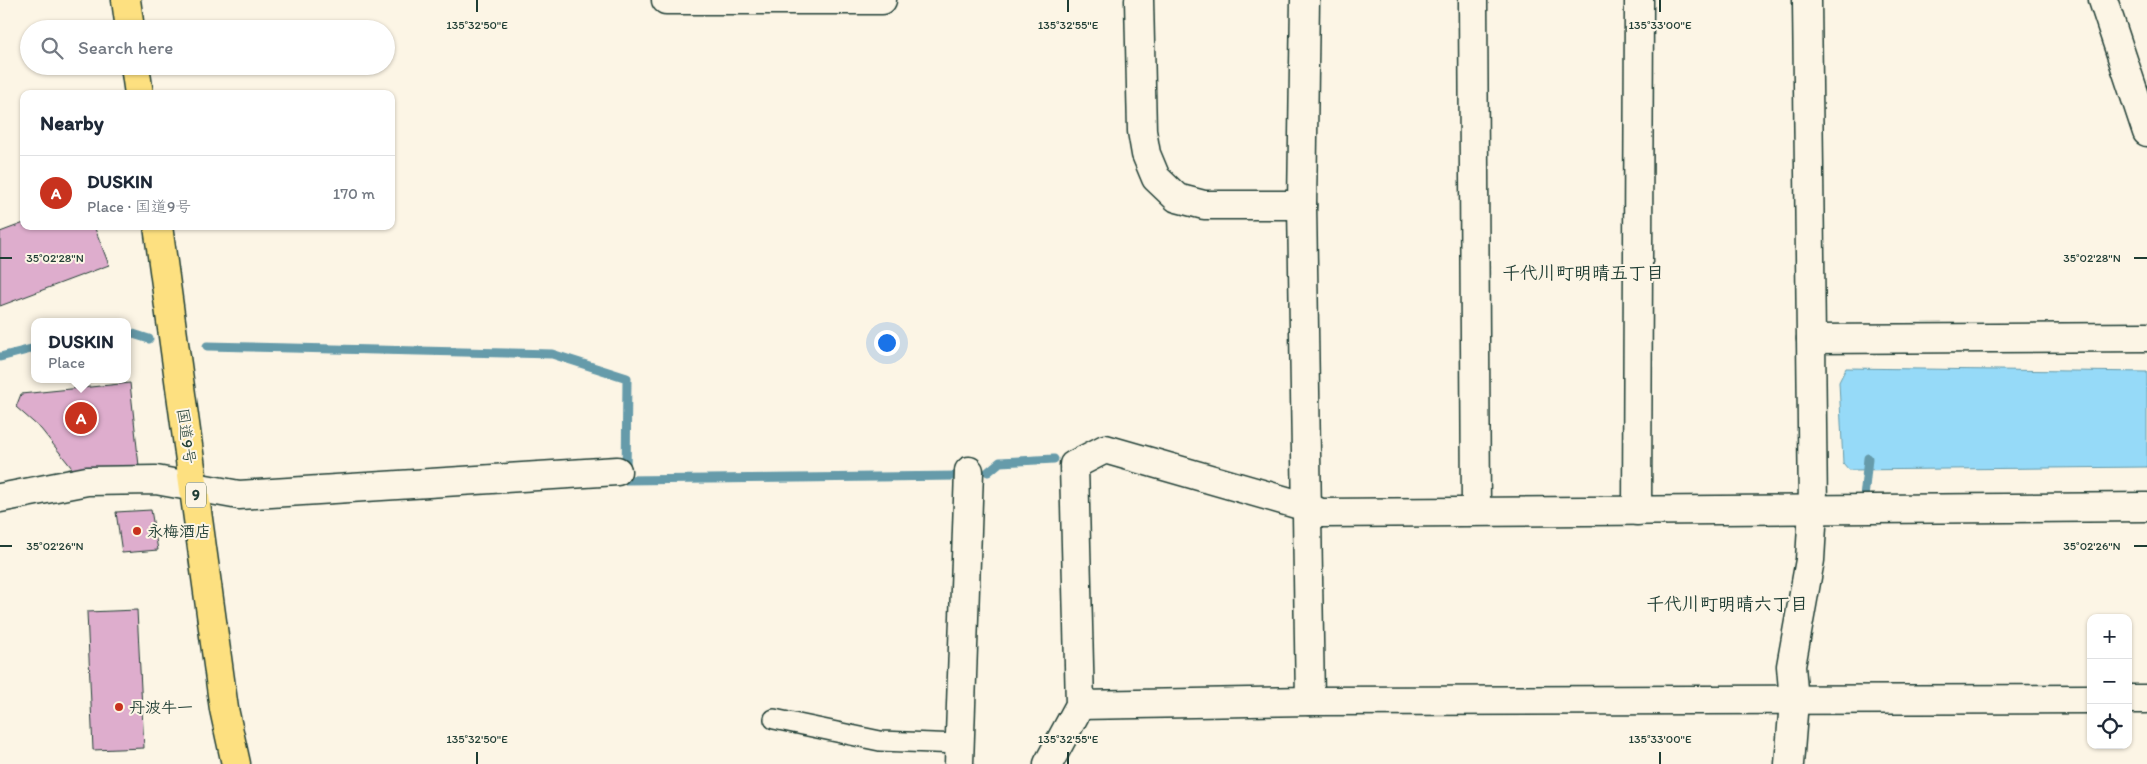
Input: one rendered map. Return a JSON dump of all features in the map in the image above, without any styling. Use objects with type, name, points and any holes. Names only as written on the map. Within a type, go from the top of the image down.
[{"type":"highway","points":[[126,0],[129,20]]},
{"type":"highway","points":[[136,75],[138,90]]},
{"type":"highway","name":"国道9号","points":[[159,230],[224,710],[236,764]]},
{"type":"street","points":[[666,0],[882,0]]},
{"type":"street","points":[[1138,0],[1142,131],[1146,154],[1156,178],[1177,198],[1204,205],[1302,205]]},
{"type":"street","points":[[1305,0],[1302,205],[1310,701]]},
{"type":"street","points":[[1473,0],[1476,511]]},
{"type":"street","points":[[1637,511],[1640,0]]},
{"type":"street","points":[[1789,764],[1794,701],[1791,666],[1810,560],[1813,509],[1807,0]]},
{"type":"street","points":[[2103,0],[2147,132]]},
{"type":"street","points":[[1812,339],[2147,337]]},
{"type":"street","points":[[1048,764],[1080,705],[1074,465],[1105,449],[1307,506],[1321,513],[2147,507]]},
{"type":"street","points":[[0,498],[87,481],[156,480],[239,495],[617,471]]},
{"type":"street","points":[[959,754],[970,471]]},
{"type":"street","points":[[1080,705],[1310,701],[2087,699]]},
{"type":"street","points":[[2132,699],[2147,699]]},
{"type":"lane","points":[[774,719],[959,754]]},
{"type":"water","points":[[1846,368],[2147,372],[2147,467],[1849,470],[1843,463],[1839,382]]},
{"type":"building","points":[[20,224],[20,230],[96,230],[109,265],[0,306],[0,232]]},
{"type":"building","points":[[130,383],[139,466],[75,472],[41,429],[16,407],[21,394]]},
{"type":"building","name":"永梅酒店","points":[[151,510],[158,550],[122,553],[116,512]]},
{"type":"building","points":[[137,610],[144,748],[93,750],[87,612]]},
{"type":"waterway","points":[[131,333],[149,339]]},
{"type":"waterway","points":[[207,346],[552,354],[627,378],[626,480],[958,476]]},
{"type":"waterway","points":[[0,357],[31,349]]},
{"type":"waterway","points":[[1864,498],[1868,458]]},
{"type":"waterway","points":[[988,472],[1000,462],[1054,459]]},
{"type":"place","name":"DUSKIN","points":[[81,418]]},
{"type":"place","name":"永梅酒店","points":[[137,531]]},
{"type":"place","name":"丹波牛一","points":[[119,707]]},
{"type":"district","name":"千代川町明晴五丁目","points":[[1583,273]]},
{"type":"district","name":"千代川町明晴六丁目","points":[[1727,604]]}]
